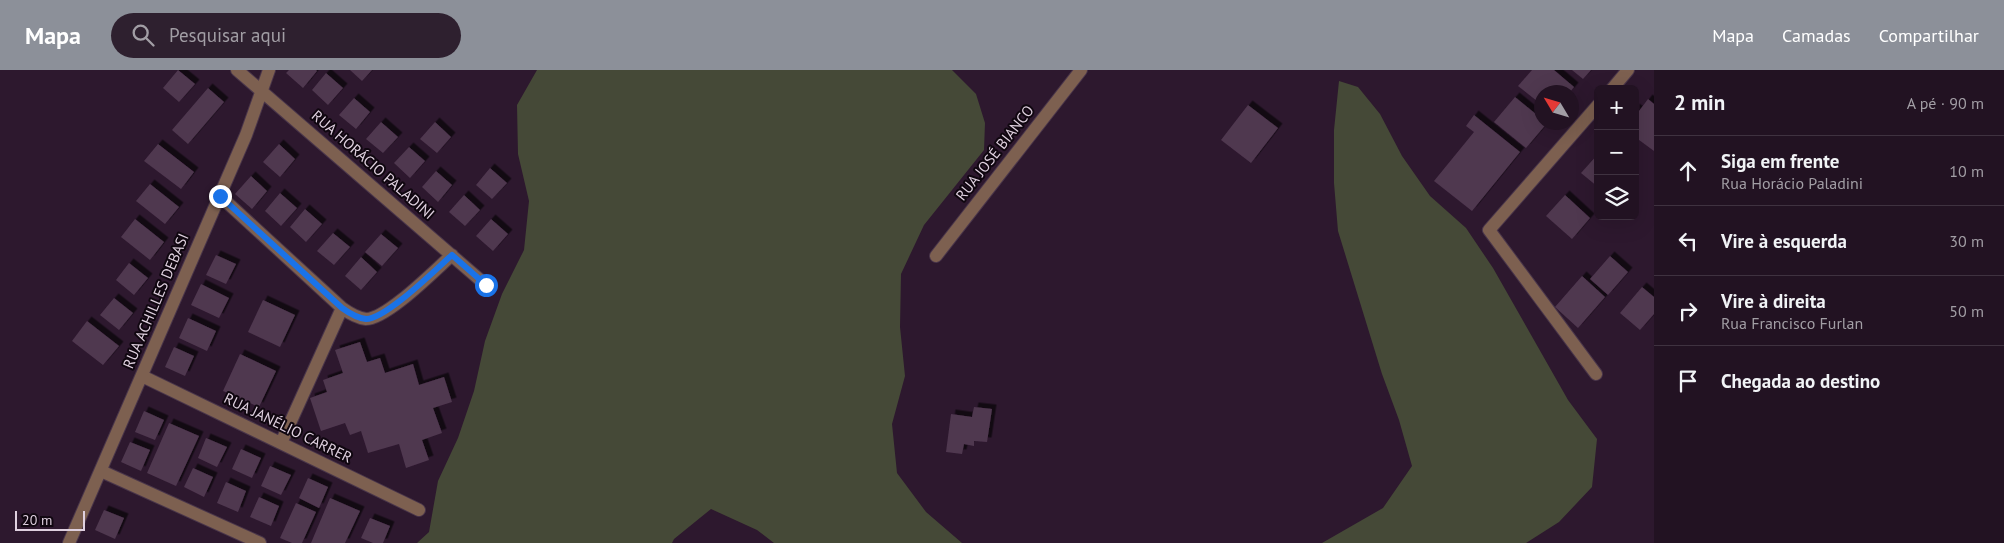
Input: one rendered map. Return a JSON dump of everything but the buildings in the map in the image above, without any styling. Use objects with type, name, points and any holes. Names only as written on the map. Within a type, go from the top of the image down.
[{"type":"street","name":"RUA HORÁCIO PALADINI","points":[[238,70],[486,285]]},
{"type":"street","name":"RUA ACHILLES DEBASI","points":[[69,543],[246,135],[269,70]]},
{"type":"street","name":"RUA JOSÉ BIANCO","points":[[936,256],[1081,70]]},
{"type":"street","points":[[1615,85],[1628,70]]},
{"type":"street","points":[[1594,110],[1489,230],[1596,374]]},
{"type":"street","points":[[220,196],[342,308],[355,316],[367,319],[377,317],[391,308],[452,255]]},
{"type":"street","points":[[281,443],[342,308]]},
{"type":"street","name":"RUA JANÉLIO CARRER","points":[[142,376],[419,510]]},
{"type":"street","points":[[100,471],[259,543]]},
{"type":"green space","points":[[537,70],[952,70],[976,94],[985,123],[984,150],[924,225],[901,274],[900,327],[905,376],[892,424],[897,473],[926,512],[962,543],[774,543],[757,530],[711,509],[674,539],[672,543],[417,543],[429,532],[438,481],[458,438],[474,391],[485,341],[502,294],[524,250],[529,201],[518,154],[517,105]]},
{"type":"green space","points":[[1339,81],[1358,87],[1380,114],[1402,156],[1430,196],[1466,228],[1493,268],[1568,400],[1597,439],[1592,487],[1559,522],[1526,543],[1322,543],[1383,508],[1412,466],[1338,231],[1334,183],[1334,130]]},
{"type":"route","points":[[220,196],[342,308],[355,316],[367,319],[377,317],[391,308],[452,255],[486,285]]}]
